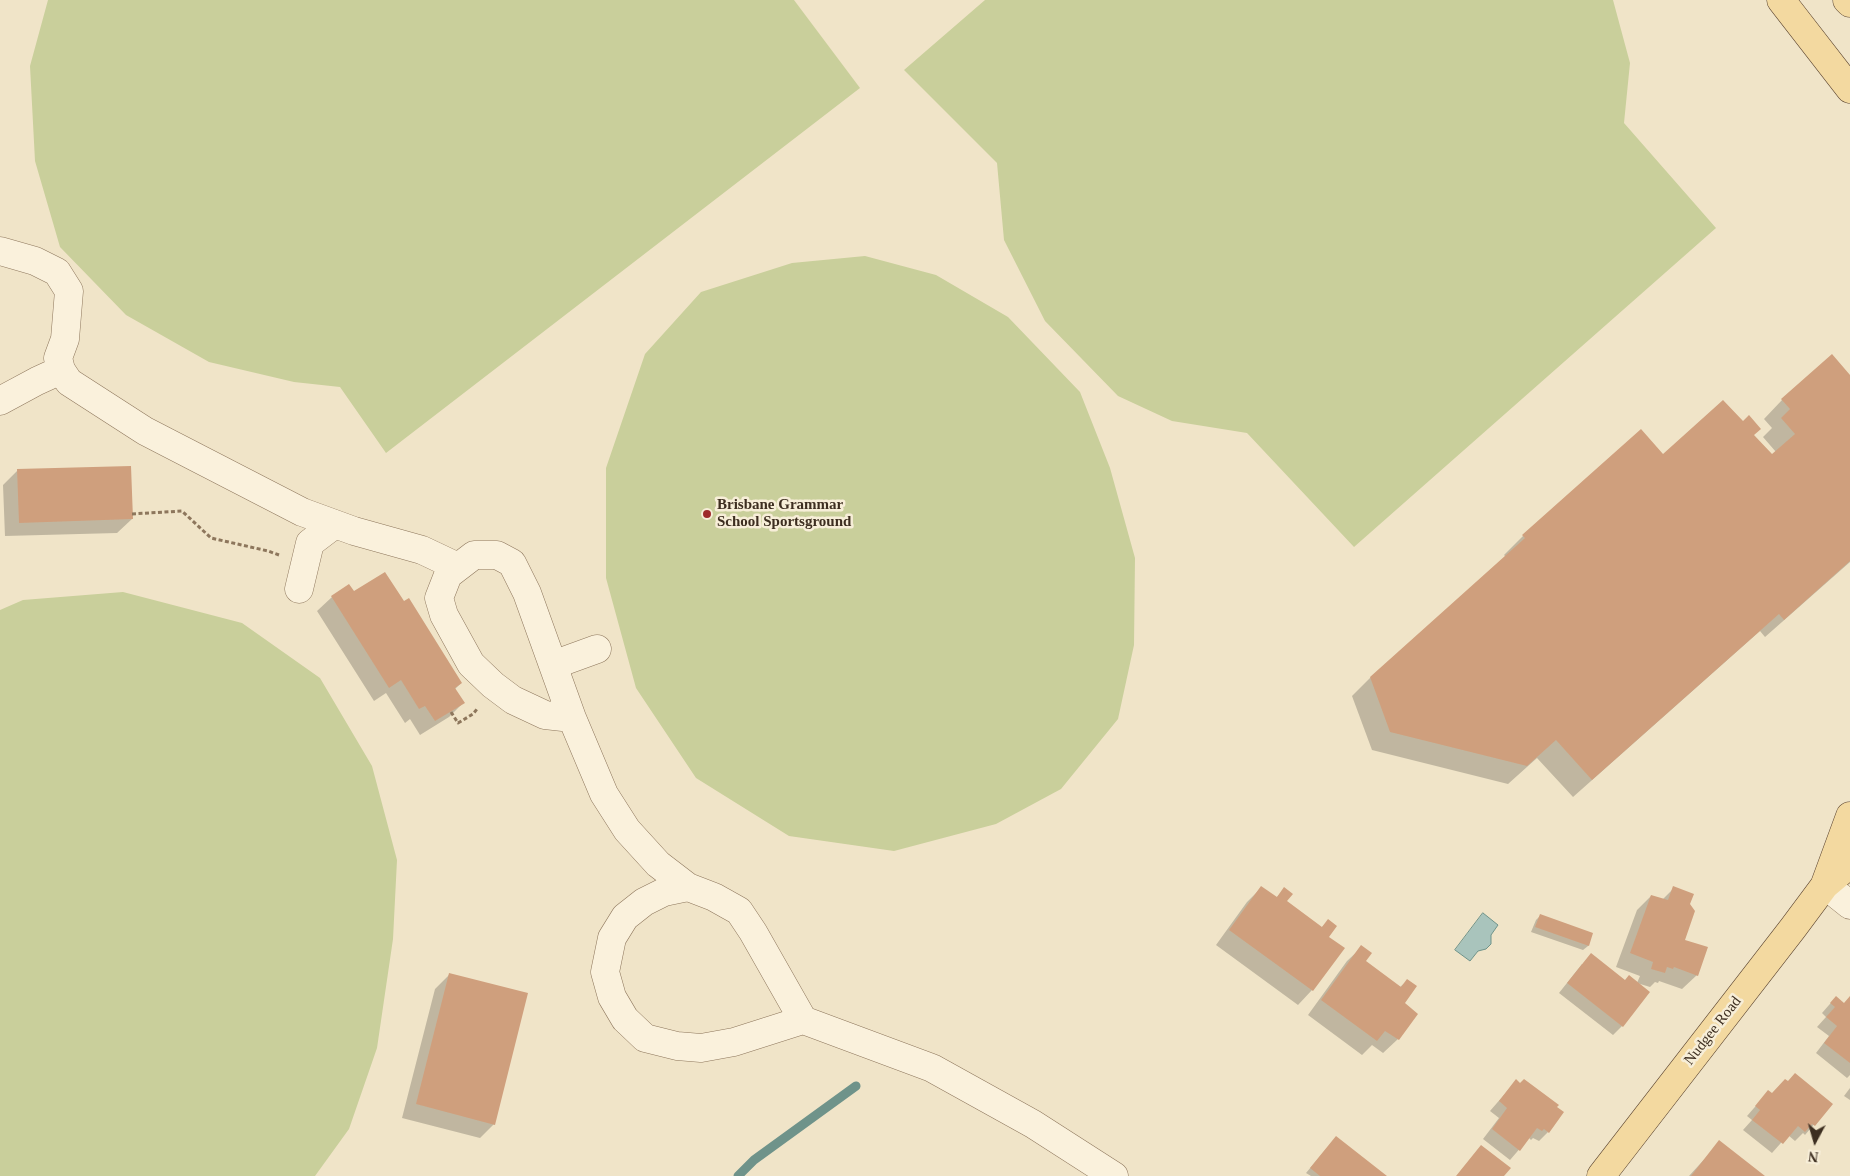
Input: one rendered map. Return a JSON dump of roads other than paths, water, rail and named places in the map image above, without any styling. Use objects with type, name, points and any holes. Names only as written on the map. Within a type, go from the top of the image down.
[{"type":"main road","points":[[1781,0],[1850,89]]},
{"type":"main road","name":"Nudgee Road","points":[[1825,885],[1850,816]]},
{"type":"main road","name":"Nudgee Road","points":[[1601,1176],[1825,885],[1850,864]]},
{"type":"street","points":[[0,251],[35,261],[57,272],[69,291],[64,339],[58,358],[61,370],[69,382],[145,431],[302,512],[354,532],[422,550],[458,567]]},
{"type":"street","points":[[0,401],[37,380],[61,370]]},
{"type":"street","points":[[302,577],[310,543],[335,524]]},
{"type":"street","points":[[572,718],[545,715],[513,700],[493,685],[471,664],[444,615],[440,598],[448,575],[474,555],[497,554],[512,563],[527,592],[572,718],[604,794],[627,830],[658,864],[688,887],[714,897],[739,911],[803,1020]]},
{"type":"street","points":[[553,665],[597,649]]},
{"type":"street","points":[[1825,885],[1850,905]]},
{"type":"street","points":[[688,887],[664,892],[644,902],[625,917],[612,938],[605,972],[612,997],[625,1019],[646,1038],[677,1046],[702,1048],[734,1042],[803,1020],[932,1068],[1033,1124],[1114,1176]]},
{"type":"water","points":[[1483,913],[1498,925],[1491,935],[1491,944],[1486,949],[1478,951],[1470,961],[1455,950]]},
{"type":"waterway","points":[[738,1176],[754,1160],[856,1086]]},
{"type":"place","name":"Brisbane Grammar School Sportsground","points":[[707,514]]}]
